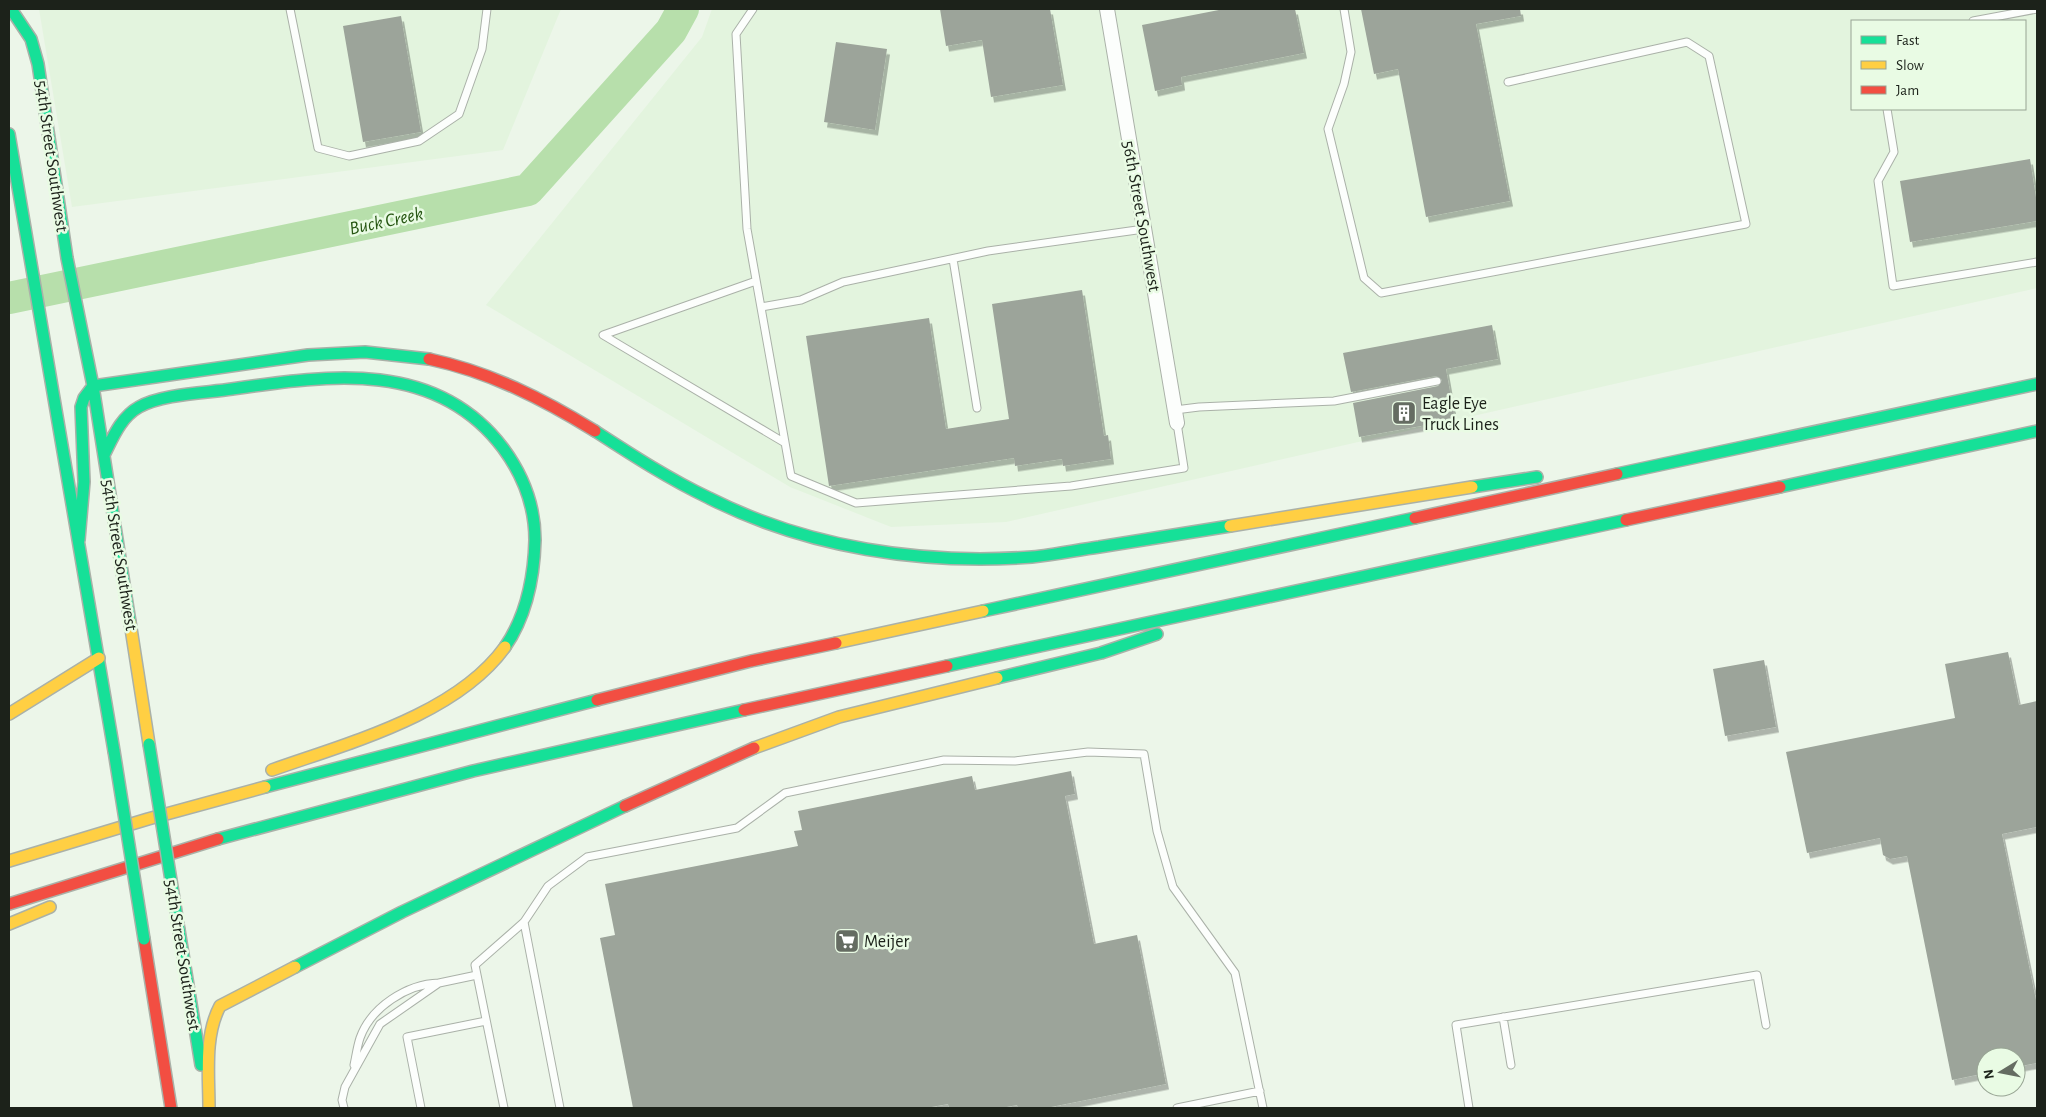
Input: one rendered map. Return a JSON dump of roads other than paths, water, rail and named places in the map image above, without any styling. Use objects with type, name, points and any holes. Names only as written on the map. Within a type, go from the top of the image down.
[{"type":"main road","name":"54th Street Southwest","points":[[11,9],[31,39],[38,64],[67,258],[93,386],[209,1108]]},
{"type":"main road","name":"54th Street Southwest","points":[[9,134],[39,320],[99,658],[171,1108]]},
{"type":"main road","points":[[79,540],[84,482],[81,407],[93,386],[315,352],[385,352],[430,358],[477,372],[531,394],[668,477],[743,515],[803,536],[900,556],[956,561],[1007,560],[1068,553],[1550,475]]},
{"type":"main road","points":[[104,455],[123,418],[131,411],[147,403],[277,382],[325,377],[367,377],[405,384],[435,394],[468,411],[490,430],[511,458],[524,485],[535,527],[534,571],[527,606],[506,646],[484,670],[465,685],[405,719],[148,818]]},
{"type":"main road","points":[[9,861],[148,818],[465,733],[751,661],[2037,384]]},
{"type":"main road","points":[[9,904],[240,832],[473,771],[614,738],[2037,432]]},
{"type":"main road","points":[[1968,446],[2037,438]]},
{"type":"main road","points":[[1569,472],[1740,448]]},
{"type":"main road","points":[[209,1108],[212,1030],[217,1010],[220,1006],[402,912],[680,779],[778,738],[877,707],[1101,653],[1244,602]]},
{"type":"main road","points":[[9,714],[99,658]]},
{"type":"main road","points":[[86,892],[240,832]]},
{"type":"main road","points":[[9,924],[59,903]]},
{"type":"street","name":"56th Street Southwest","points":[[1107,9],[1176,417]]},
{"type":"lane","points":[[290,9],[318,148],[350,156],[419,141],[459,114],[482,49],[487,9]]},
{"type":"lane","points":[[753,9],[736,34],[747,229],[791,476],[856,503],[1071,486],[1184,468],[1176,417],[1199,407],[1334,401],[1438,382]]},
{"type":"lane","points":[[1344,9],[1351,52],[1344,84],[1328,129],[1364,278],[1381,294],[1746,224],[1709,56],[1687,42],[1508,82]]},
{"type":"lane","points":[[1978,20],[2037,9]]},
{"type":"lane","points":[[1887,110],[1894,152],[1878,181],[1893,286],[2037,262]]},
{"type":"lane","points":[[761,307],[801,300],[843,282],[988,252],[1144,229]]},
{"type":"lane","points":[[954,259],[976,408]]},
{"type":"lane","points":[[756,281],[603,336],[785,443]]},
{"type":"lane","points":[[504,1108],[475,965],[524,922],[548,886],[587,857],[737,828],[785,793],[944,760],[1015,761],[1088,752],[1144,754],[1157,831],[1173,887],[1236,973],[1263,1108]]},
{"type":"lane","points":[[524,922],[560,1108]]},
{"type":"lane","points":[[353,1071],[359,1039],[369,1021],[378,1011],[408,989],[424,984],[439,983],[477,975]]},
{"type":"lane","points":[[1470,1108],[1456,1025],[1757,975],[1766,1025]]},
{"type":"lane","points":[[344,1108],[343,1093],[353,1071],[380,1024],[439,983]]},
{"type":"lane","points":[[1503,1017],[1511,1065]]},
{"type":"lane","points":[[421,1108],[407,1037],[486,1021]]},
{"type":"lane","points":[[1177,1108],[1260,1091]]},
{"type":"waterway","name":"Buck Creek","points":[[9,298],[528,190],[671,31],[683,9]]},
{"type":"place","name":"Eagle Eye Truck Lines","points":[[1404,413]]},
{"type":"place","name":"Meijer","points":[[847,941]]}]
